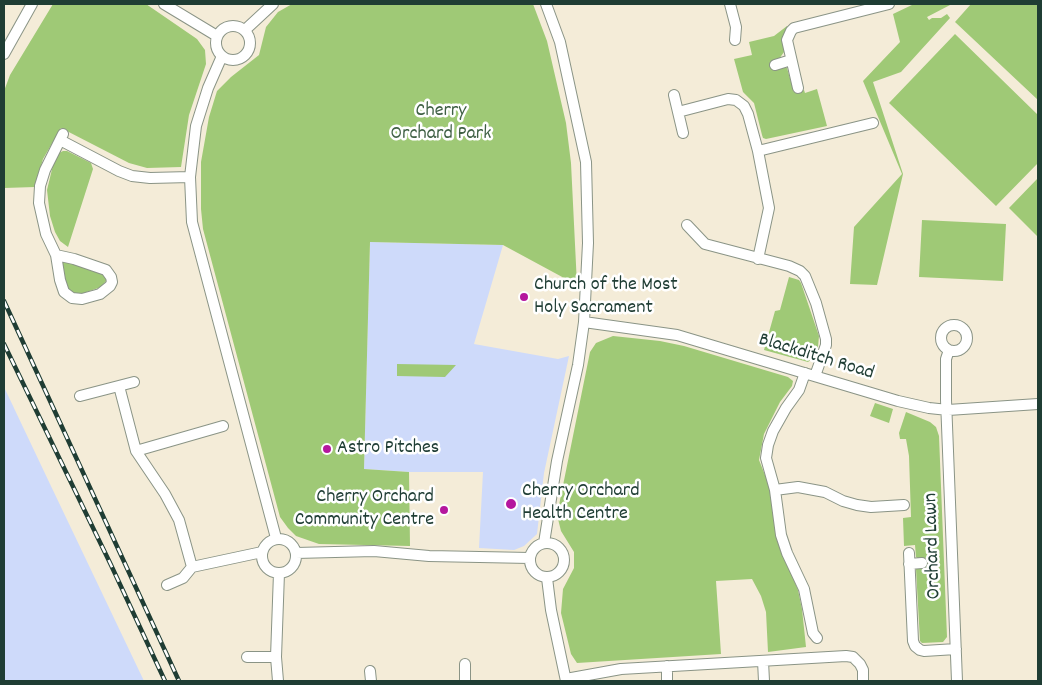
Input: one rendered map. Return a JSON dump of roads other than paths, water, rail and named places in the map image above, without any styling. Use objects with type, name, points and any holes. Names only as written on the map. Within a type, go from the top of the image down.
[{"type":"street","points":[[4,54],[32,4]]},
{"type":"street","points":[[164,4],[218,36]]},
{"type":"street","points":[[245,30],[273,4]]},
{"type":"street","points":[[544,543],[557,461],[578,365],[584,322],[588,243],[586,162],[562,52],[546,4]]},
{"type":"street","points":[[730,4],[736,27],[735,40]]},
{"type":"street","points":[[798,88],[787,40],[788,34],[794,28],[889,4]]},
{"type":"street","points":[[235,25],[245,30],[251,40],[250,46],[244,56],[233,60],[222,56],[216,46],[218,36],[225,28],[235,25]]},
{"type":"street","points":[[222,56],[208,88],[196,126],[190,177],[192,222],[276,538]]},
{"type":"street","points":[[775,65],[791,60]]},
{"type":"street","points":[[674,95],[683,133]]},
{"type":"street","points":[[678,112],[728,99],[736,100],[744,106],[758,152],[769,208],[758,258]]},
{"type":"street","points":[[758,152],[873,123]]},
{"type":"street","points":[[56,255],[106,270],[111,277],[112,282],[110,286],[100,294],[82,299],[72,298],[64,292],[62,286],[56,255],[46,234],[39,203],[42,178],[61,137],[118,172],[150,178],[190,177]]},
{"type":"street","points":[[687,225],[705,244],[795,268],[800,271],[806,279],[820,315],[827,342],[810,375],[778,420],[768,445],[766,458],[775,490],[781,535],[787,553],[804,589],[813,633],[817,638]]},
{"type":"street","name":"Blackditch Road","points":[[584,322],[676,335],[898,401],[948,410],[1038,404]]},
{"type":"street","name":"Orchard Lawn","points":[[949,350],[946,359],[949,489],[957,681]]},
{"type":"street","points":[[80,396],[134,382]]},
{"type":"street","points":[[119,386],[136,451],[165,494],[179,520],[192,567]]},
{"type":"street","points":[[136,451],[223,426]]},
{"type":"street","points":[[775,490],[798,486],[825,492],[843,501],[858,505],[904,505]]},
{"type":"street","points":[[276,538],[282,538],[292,543],[296,553],[294,565],[285,572],[274,572],[265,567],[262,552],[267,543],[276,538]]},
{"type":"street","points":[[544,543],[553,544],[564,555],[565,563],[559,574],[547,578],[533,571],[530,558],[532,551],[537,546],[544,543]]},
{"type":"street","points":[[167,585],[183,578],[192,567],[262,552]]},
{"type":"street","points":[[296,553],[374,552],[429,556],[530,558]]},
{"type":"street","points":[[909,553],[913,641],[915,646],[924,651],[956,649]]},
{"type":"street","points":[[909,564],[922,563]]},
{"type":"street","points":[[278,681],[276,657],[279,573]]},
{"type":"street","points":[[547,578],[550,610],[566,680],[621,669],[846,656],[853,657],[860,664],[863,670],[863,681]]},
{"type":"street","points":[[247,656],[276,657]]},
{"type":"street","points":[[763,661],[764,681]]},
{"type":"street","points":[[465,664],[465,681]]},
{"type":"street","points":[[667,666],[667,681]]},
{"type":"railway","points":[[4,301],[179,681]]},
{"type":"railway","points":[[4,344],[165,681]]},
{"type":"place","name":"Church of the Most Holy Sacrament","points":[[524,297]]},
{"type":"place","name":"Astro Pitches","points":[[327,449]]},
{"type":"place","name":"Cherry Orchard Health Centre","points":[[511,504]]},
{"type":"place","name":"Cherry Orchard Community Centre","points":[[444,510]]},
{"type":"park label","name":"Cherry Orchard Park","points":[[441,124]]}]
